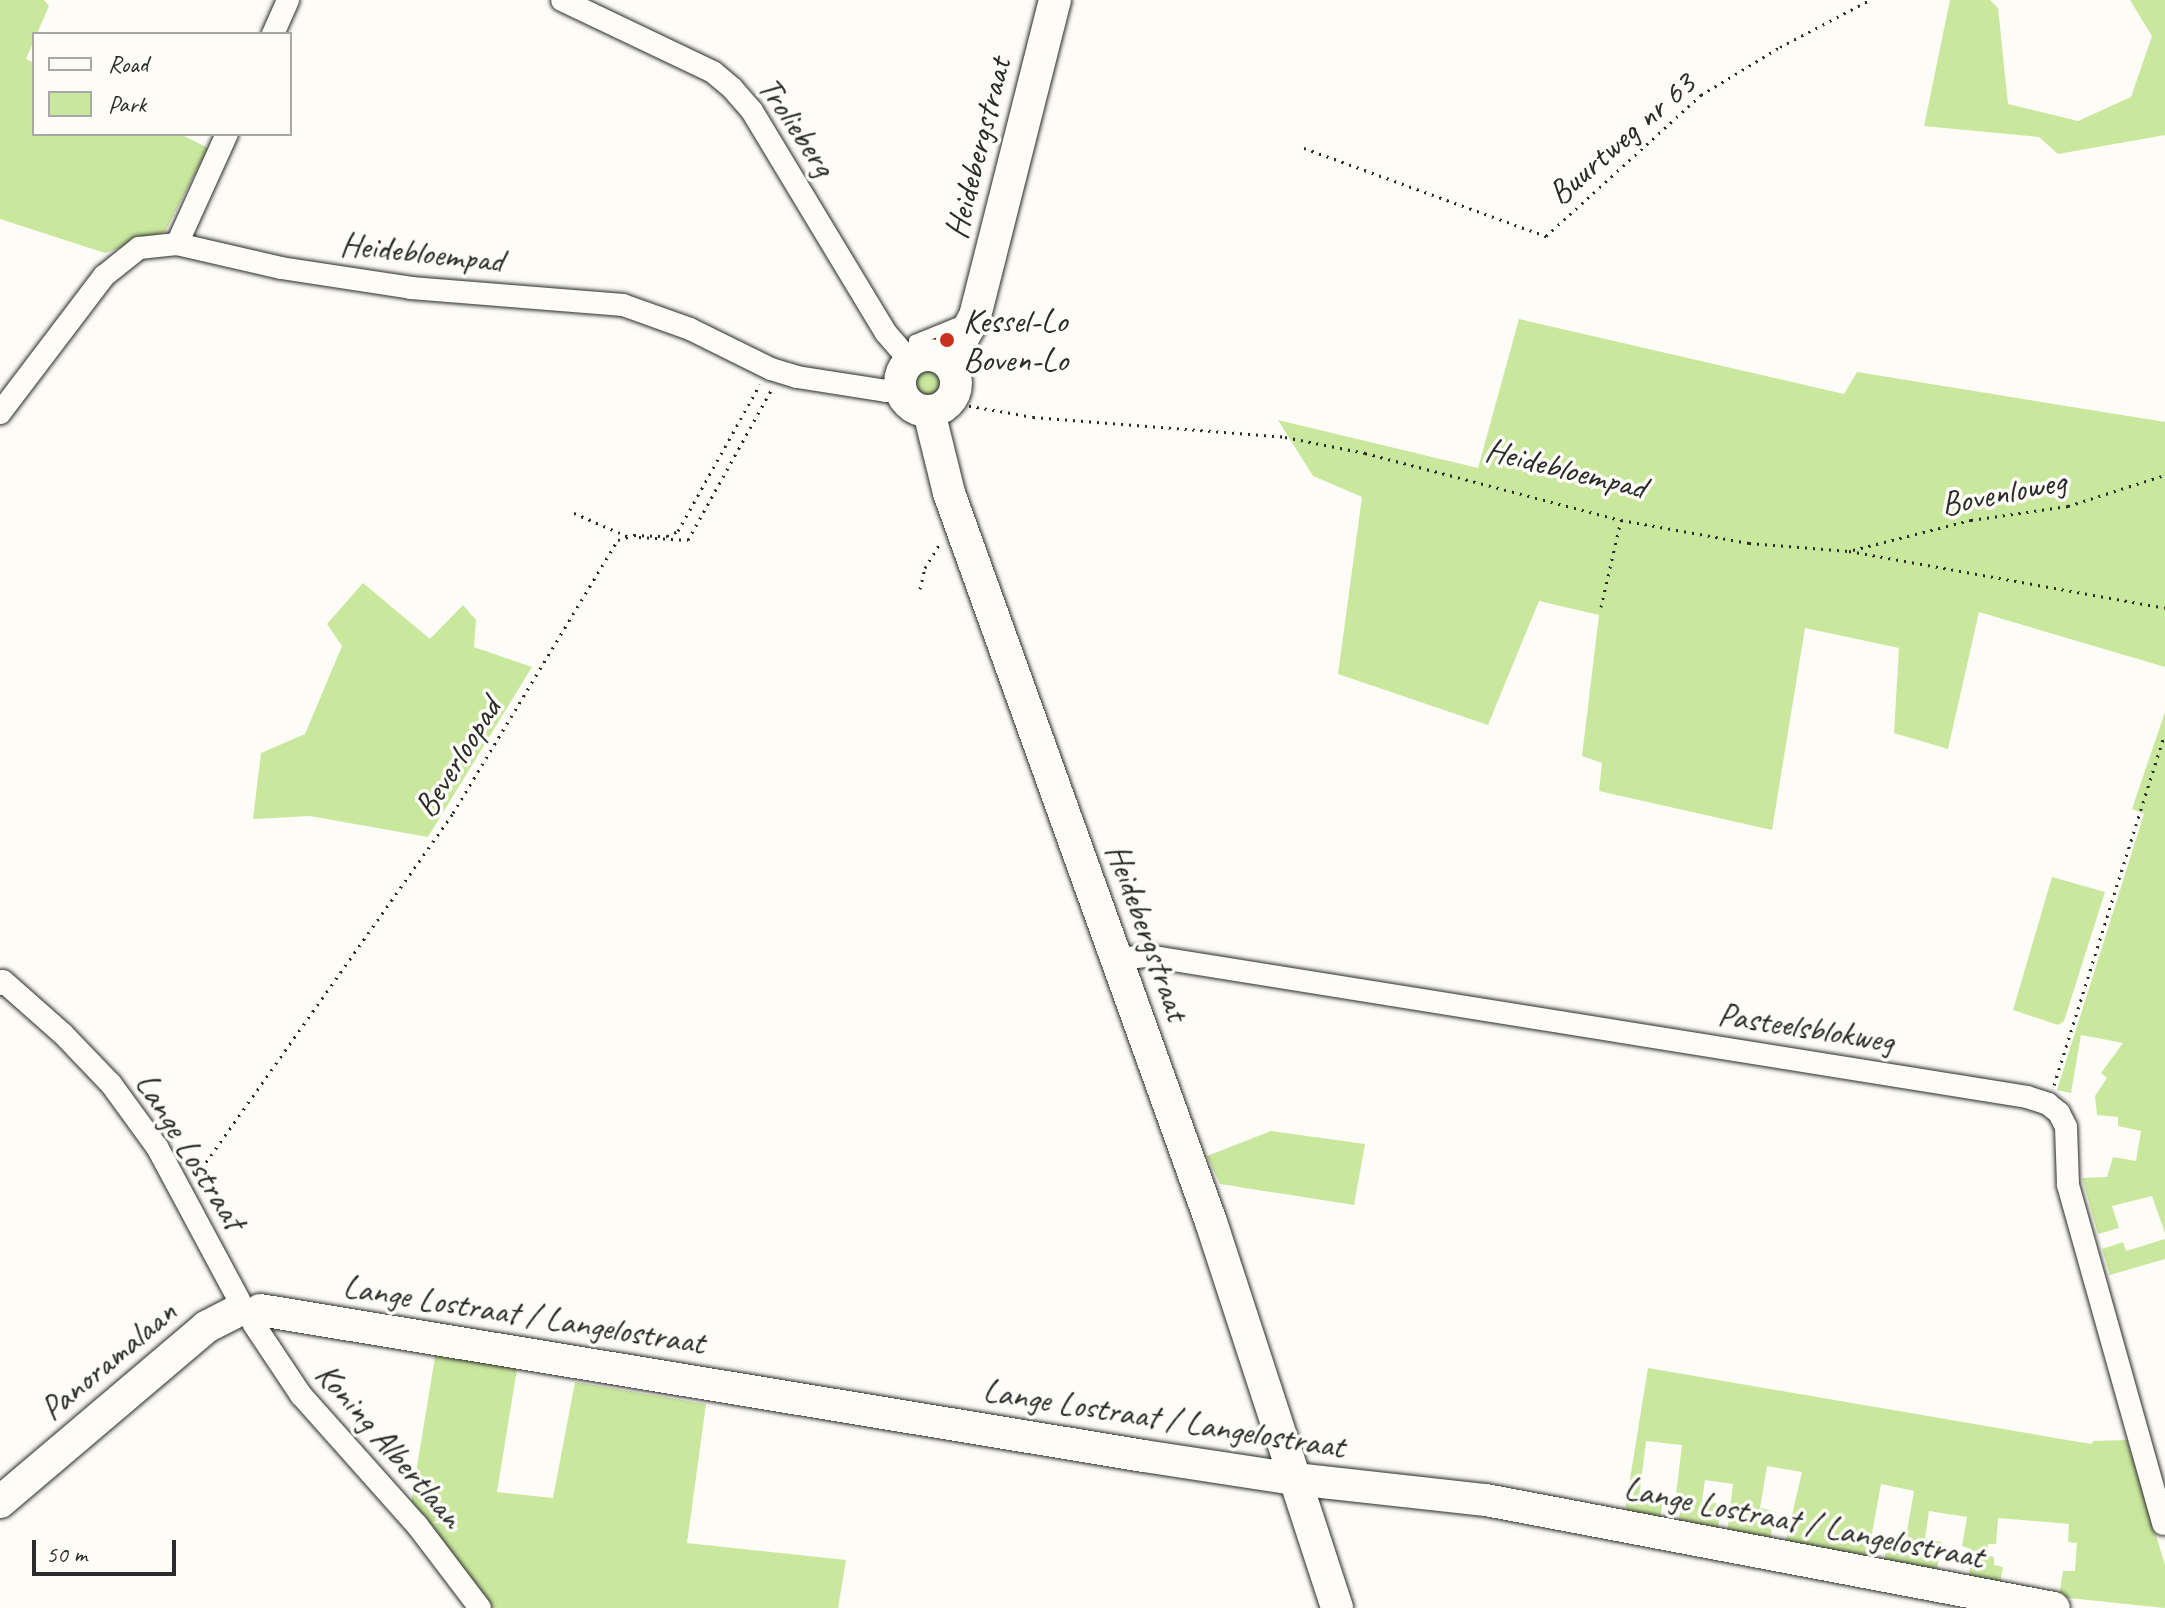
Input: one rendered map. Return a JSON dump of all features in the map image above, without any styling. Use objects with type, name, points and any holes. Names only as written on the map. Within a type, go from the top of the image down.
[{"type":"street","points":[[274,32],[288,0]]},
{"type":"street","name":"Trolieberg","points":[[562,0],[713,72],[732,88],[752,111],[886,333],[906,375]]},
{"type":"street","name":"Heidebergstraat","points":[[1055,0],[975,316],[949,364],[956,386],[939,407],[938,458],[1211,1222],[1337,1608]]},
{"type":"street","points":[[177,244],[226,136]]},
{"type":"street","name":"Heidebloempad","points":[[0,413],[104,276],[139,248],[177,244],[281,268],[411,288],[623,305],[690,329],[776,371],[886,391],[906,375]]},
{"type":"street","points":[[939,407],[911,405],[906,375],[929,356],[949,364]]},
{"type":"street","name":"Pasteelsblokweg","points":[[1118,959],[1148,956],[2027,1097],[2048,1104]]},
{"type":"street","name":"Lange Lostraat","points":[[2,983],[63,1034],[111,1084],[157,1147],[246,1312]]},
{"type":"street","points":[[2048,1104],[2059,1113],[2066,1127],[2068,1185],[2163,1524]]},
{"type":"street","name":"Lange Lostraat / Langelostraat","points":[[246,1312],[1295,1479],[1486,1500],[2054,1608]]},
{"type":"street","name":"Panoramalaan","points":[[0,1502],[206,1327],[246,1312]]},
{"type":"street","name":"Koning Albertlaan","points":[[246,1312],[301,1395],[417,1525],[480,1608]]},
{"type":"lane","points":[[906,375],[914,340],[975,316]]},
{"type":"path","name":"Buurtweg nr 63","points":[[1304,148],[1546,236],[1701,95],[1780,47],[1870,0]]},
{"type":"path","points":[[574,513],[628,536],[688,540],[776,371]]},
{"type":"path","points":[[628,536],[667,536],[678,531],[776,371]]},
{"type":"path","name":"Heidebloempad","points":[[939,407],[1285,437],[1426,468],[1621,520],[1749,543],[1849,551],[2165,608]]},
{"type":"path","name":"Bovenloweg","points":[[1849,551],[1971,520],[2068,506],[2165,475]]},
{"type":"path","points":[[1601,607],[1621,520]]},
{"type":"path","points":[[920,589],[930,558],[943,540],[961,527]]},
{"type":"path","name":"Beverloopad","points":[[183,1194],[453,813],[618,540],[628,536]]},
{"type":"path","points":[[2048,1104],[2165,734]]},
{"type":"green space","points":[[0,0],[44,0],[49,6],[38,32],[32,32],[32,45],[26,59],[32,62],[32,136],[184,136],[208,148],[165,232],[105,253],[0,219]]},
{"type":"green space","points":[[1950,0],[1990,0],[1998,8],[2008,104],[2078,121],[2131,97],[2152,36],[2130,0],[2165,0],[2165,135],[2058,154],[2039,137],[1924,126]]},
{"type":"green space","points":[[1519,319],[1844,394],[1857,372],[2165,422],[2165,667],[1979,612],[1948,749],[1894,733],[1899,648],[1805,628],[1772,830],[1599,791],[1602,763],[1582,756],[1599,615],[1539,601],[1488,725],[1338,674],[1362,497],[1313,476],[1278,420],[1478,468]]},
{"type":"green space","points":[[929,364],[942,370],[948,383],[942,396],[929,402],[916,396],[910,383],[916,370]]},
{"type":"green space","points":[[363,583],[430,639],[463,605],[476,620],[474,647],[532,667],[428,837],[310,816],[253,819],[261,753],[305,734],[342,646],[327,624]]},
{"type":"green space","points":[[2165,712],[2165,1233],[2152,1196],[2112,1206],[2119,1228],[2098,1234],[2082,1178],[2107,1177],[2113,1157],[2136,1161],[2141,1131],[2118,1126],[2118,1117],[2097,1115],[2095,1096],[2107,1078],[2101,1073],[2123,1043],[2081,1035],[2071,1093],[2057,1090],[2144,814],[2132,809]]},
{"type":"green space","points":[[2052,877],[2105,892],[2064,1021],[2058,1025],[2013,1010]]},
{"type":"green space","points":[[1271,1131],[1365,1144],[1354,1205],[1220,1184],[1207,1156]]},
{"type":"green space","points":[[2165,1239],[2165,1259],[2110,1275],[2102,1249],[2123,1242],[2126,1251]]},
{"type":"green space","points":[[436,1351],[517,1369],[497,1492],[553,1498],[575,1382],[706,1404],[687,1543],[846,1560],[838,1608],[486,1608],[411,1503]]},
{"type":"green space","points":[[1648,1368],[2092,1444],[2093,1441],[2127,1440],[2165,1565],[2165,1608],[2059,1597],[2063,1571],[2075,1571],[2077,1543],[2068,1542],[2069,1524],[1998,1518],[1996,1544],[1988,1544],[1987,1555],[1994,1557],[1994,1565],[2003,1567],[2000,1585],[1969,1579],[1971,1549],[1962,1546],[1967,1517],[1929,1511],[1925,1539],[1942,1542],[1936,1574],[1883,1564],[1889,1540],[1905,1543],[1914,1491],[1881,1484],[1867,1561],[1785,1545],[1802,1472],[1767,1466],[1760,1508],[1774,1511],[1770,1544],[1727,1535],[1733,1484],[1705,1480],[1702,1501],[1720,1504],[1718,1532],[1678,1523],[1682,1504],[1675,1503],[1682,1445],[1646,1441],[1639,1498],[1663,1501],[1660,1519],[1625,1510]]},
{"type":"place","name":"Kessel-Lo Boven-Lo","points":[[947,340]]}]
